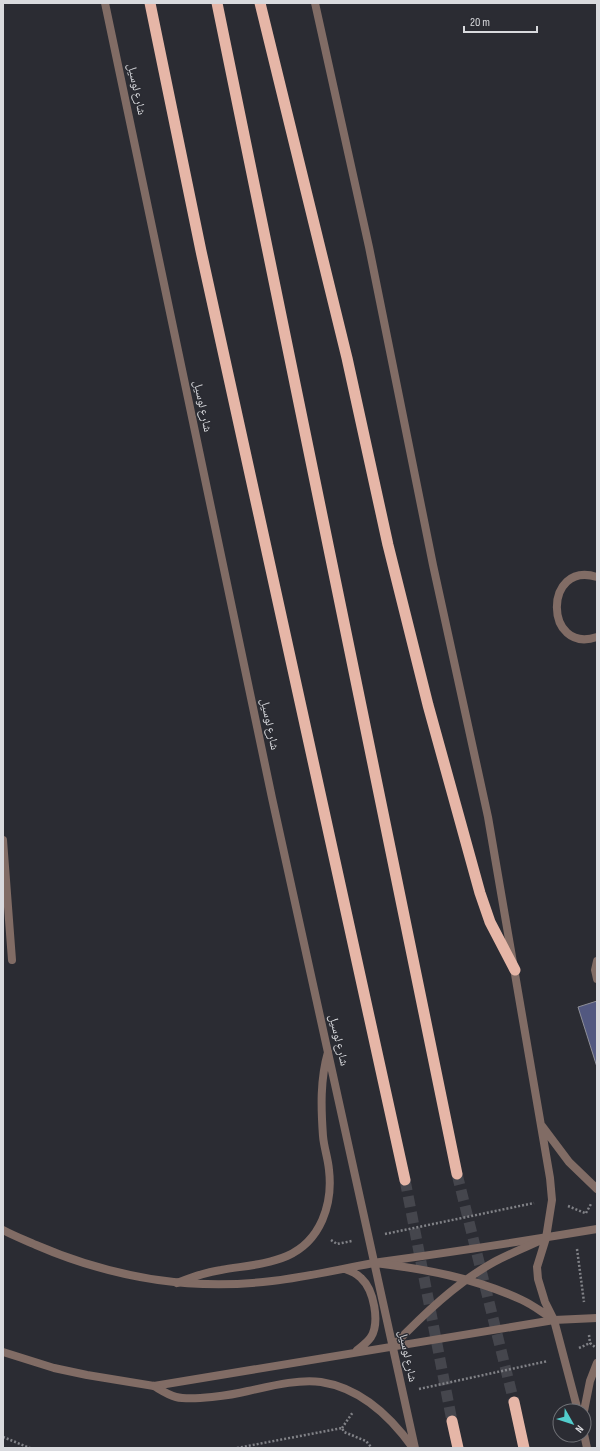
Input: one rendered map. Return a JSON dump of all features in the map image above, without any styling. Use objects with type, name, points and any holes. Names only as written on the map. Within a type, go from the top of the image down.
[{"type":"highway","points":[[150,3],[204,266],[405,1180]]},
{"type":"highway","points":[[217,3],[457,1174]]},
{"type":"highway","points":[[260,3],[347,358],[388,545],[428,705],[480,893],[490,922],[515,970]]},
{"type":"highway","points":[[514,1402],[524,1448]]},
{"type":"highway","points":[[452,1421],[458,1448]]},
{"type":"street","name":"شارع لوسيل","points":[[105,3],[269,782],[375,1263],[414,1448]]},
{"type":"street","points":[[317,5],[369,247],[433,565],[488,817],[550,1178],[552,1200],[546,1238],[540,1255],[538,1279],[545,1302],[554,1320],[576,1403]]},
{"type":"street","points":[[597,577],[584,576],[568,582],[558,594],[556,610],[561,625],[568,633],[583,639],[597,637]]},
{"type":"street","points":[[3,840],[12,960]]},
{"type":"street","points":[[597,961],[595,970],[597,979]]},
{"type":"street","points":[[177,1283],[194,1276],[272,1261],[287,1256],[299,1249],[317,1231],[328,1206],[330,1192],[321,1108],[322,1082],[328,1051]]},
{"type":"street","points":[[540,1124],[569,1162],[597,1189]]},
{"type":"street","points":[[3,1230],[51,1252],[91,1266],[137,1277],[177,1283],[223,1285],[265,1282],[375,1263],[597,1229]]},
{"type":"street","points":[[393,1346],[417,1321],[468,1280],[494,1263],[546,1238]]},
{"type":"street","points":[[375,1263],[437,1272],[468,1280],[523,1301],[554,1320]]},
{"type":"street","points":[[344,1269],[362,1279],[368,1287],[374,1313],[375,1325],[371,1337],[363,1346],[353,1352]]},
{"type":"street","points":[[154,1386],[554,1320],[597,1318]]},
{"type":"street","points":[[3,1352],[61,1369],[154,1386],[176,1397],[229,1396],[290,1384],[321,1382],[349,1390],[363,1399],[388,1417],[400,1429],[414,1448]]},
{"type":"street","points":[[586,1403],[590,1381],[597,1363]]},
{"type":"path","points":[[317,1231],[337,1244],[552,1200],[586,1214]]},
{"type":"path","points":[[593,1201],[575,1233],[590,1343],[597,1349]]},
{"type":"path","points":[[402,1388],[423,1389],[545,1362],[590,1343]]},
{"type":"path","points":[[237,1448],[342,1428],[363,1399]]},
{"type":"path","points":[[342,1428],[344,1432],[366,1441],[372,1448]]},
{"type":"path","points":[[3,1437],[30,1448]]},
{"type":"building","points":[[597,1001],[597,1067],[578,1007]]},
{"type":"tunnel","points":[[457,1174],[514,1402]]},
{"type":"tunnel","points":[[405,1180],[452,1421]]}]
